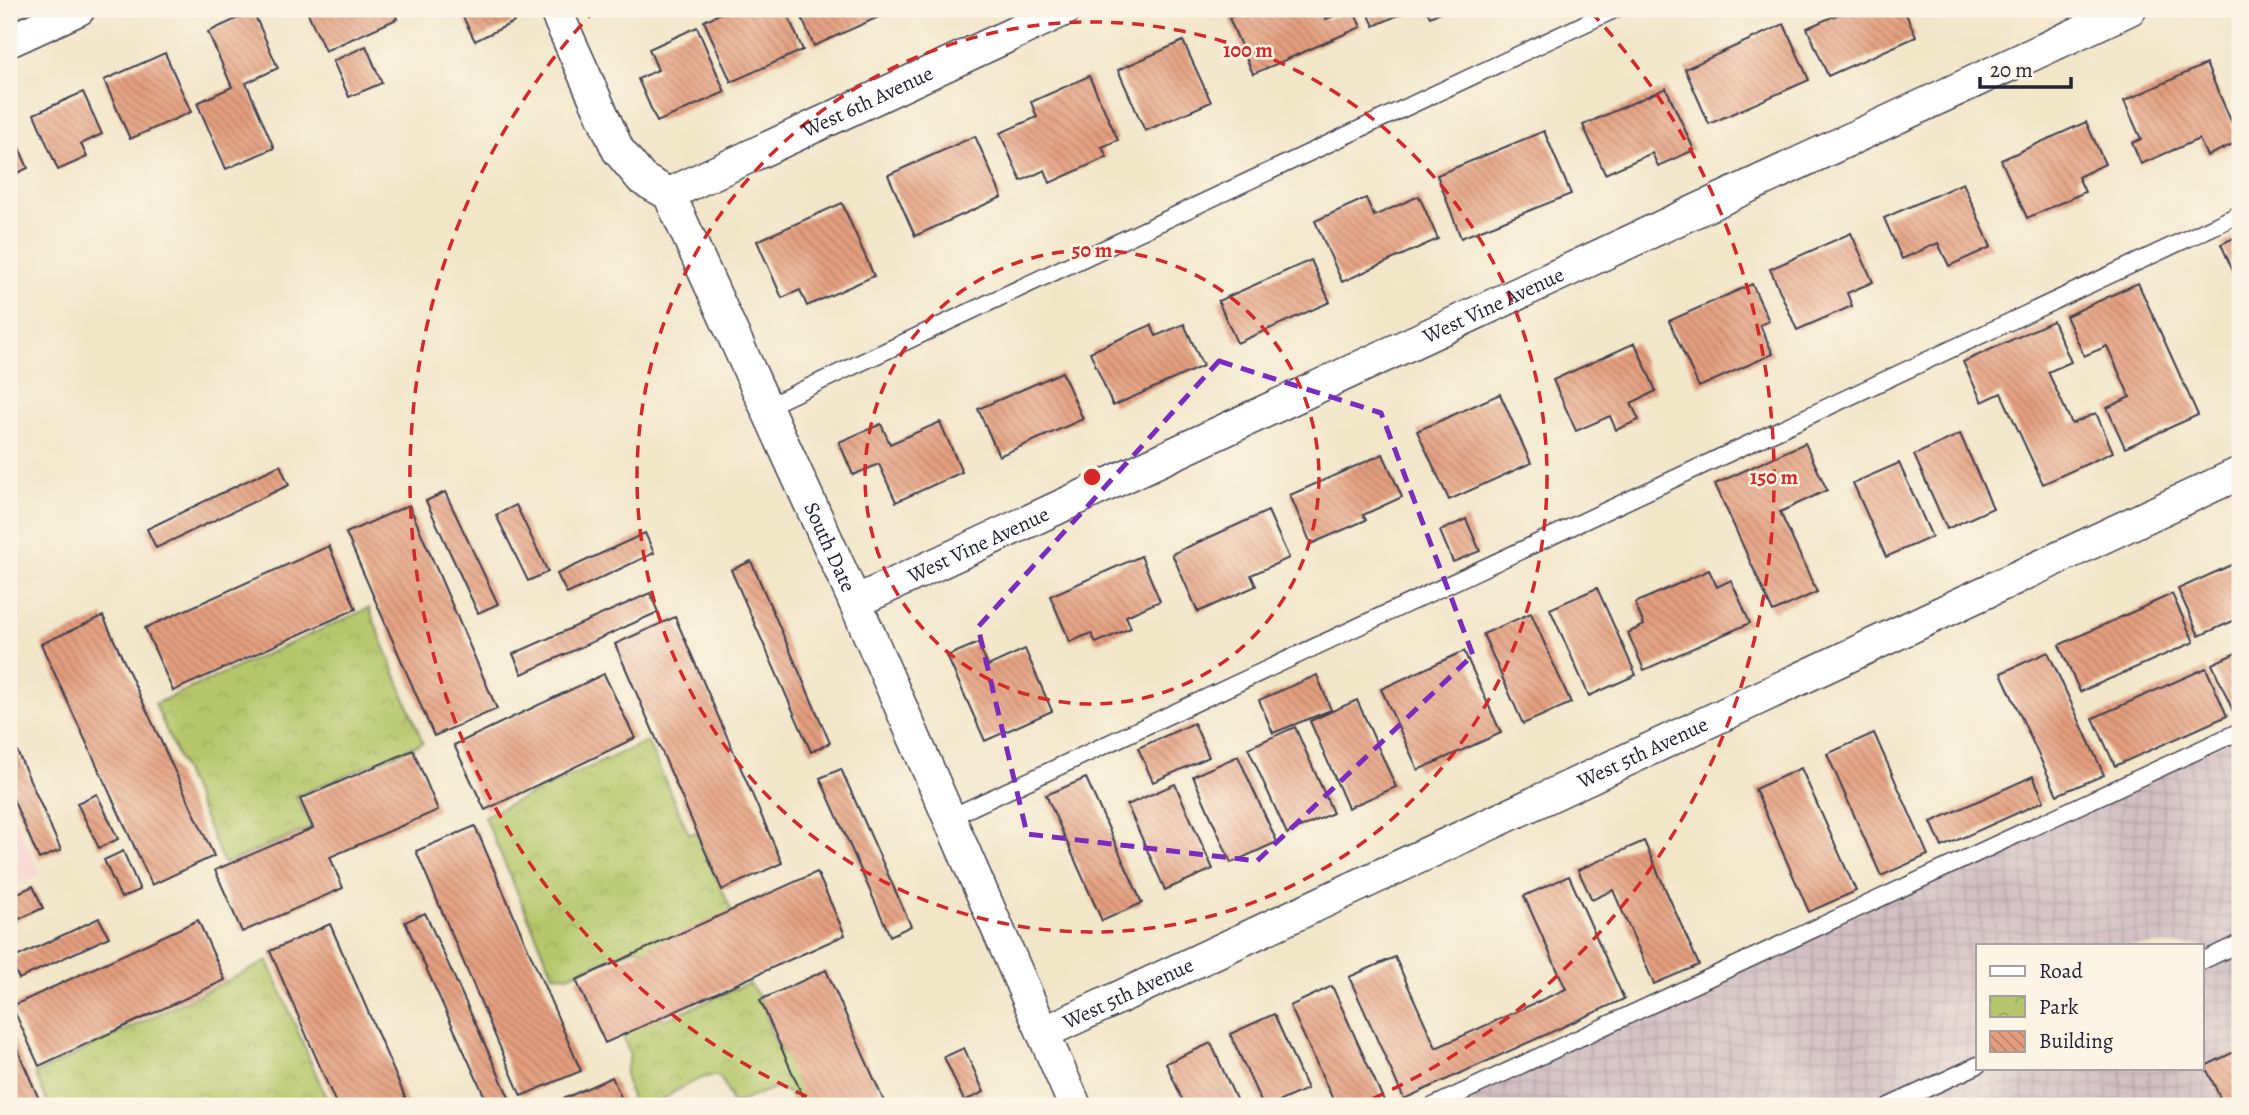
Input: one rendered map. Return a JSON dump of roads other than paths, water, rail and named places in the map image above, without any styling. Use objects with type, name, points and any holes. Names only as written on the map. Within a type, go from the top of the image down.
[{"type":"street","points":[[9,41],[79,9]]},
{"type":"street","points":[[555,9],[618,150],[642,179],[669,194]]},
{"type":"street","name":"West 6th Avenue","points":[[669,194],[1066,9]]},
{"type":"street","name":"West Vine Avenue","points":[[855,603],[2130,9]]},
{"type":"street","name":"South Date","points":[[669,194],[855,603],[1075,1106]]},
{"type":"street","name":"West 5th Avenue","points":[[1043,1033],[2240,473]]},
{"type":"lane","points":[[766,407],[1616,9]]},
{"type":"lane","points":[[949,818],[2240,214]]},
{"type":"lane","points":[[1433,1106],[2240,730]]},
{"type":"lane","points":[[2204,960],[2240,943]]},
{"type":"lane","points":[[1889,1106],[1976,1066]]}]
